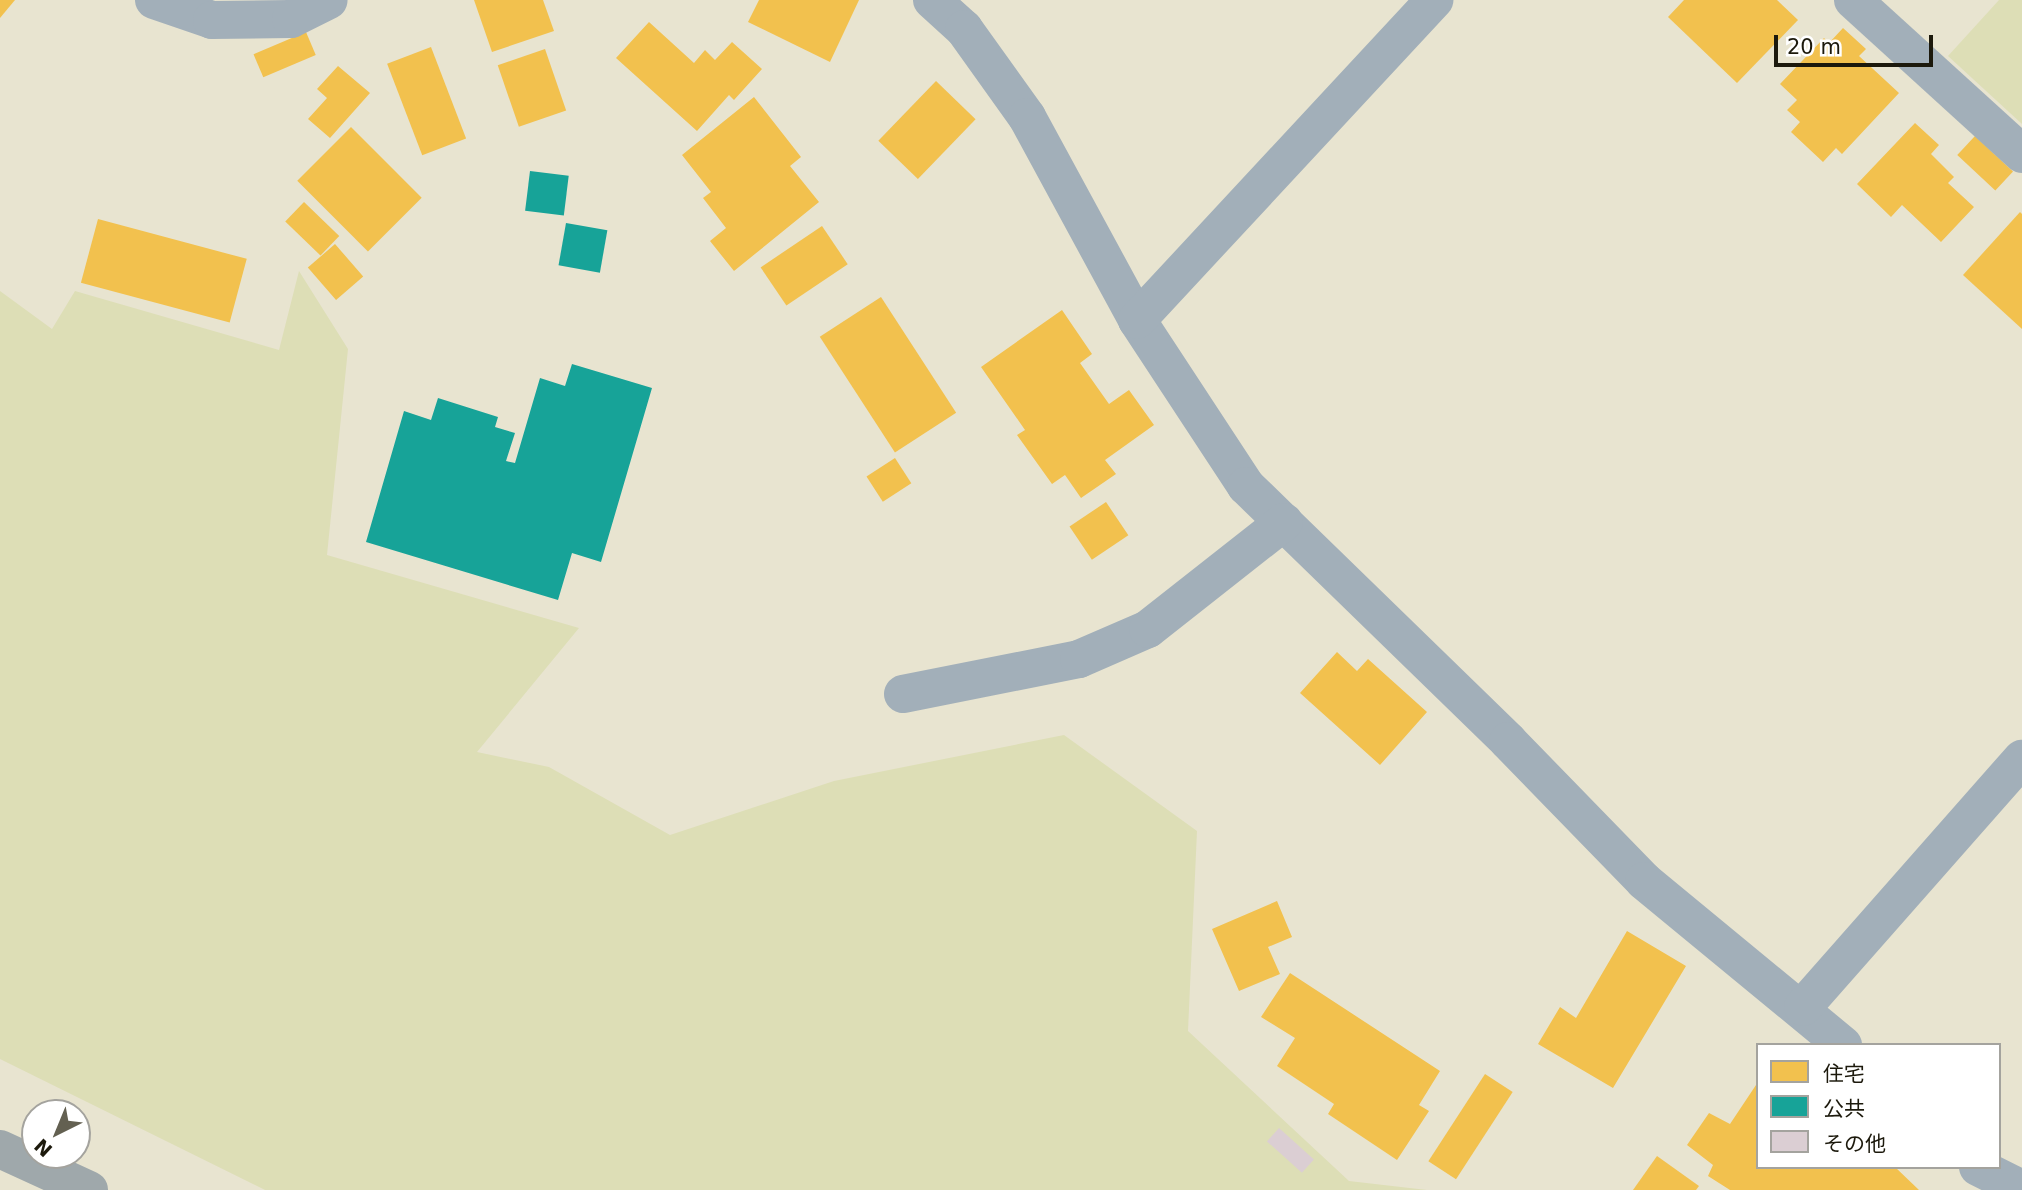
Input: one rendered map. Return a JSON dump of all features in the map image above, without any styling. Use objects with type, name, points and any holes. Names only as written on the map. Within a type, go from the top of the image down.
[{"type":"highway","points":[[0,1149],[89,1190]]},
{"type":"street","points":[[154,0],[212,20],[291,19],[329,0]]},
{"type":"street","points":[[932,0],[964,29],[1027,117],[1137,320],[1246,486],[1644,881],[1803,1007],[1841,1043]]},
{"type":"street","points":[[1137,320],[1434,0]]},
{"type":"street","points":[[1853,0],[2022,154]]},
{"type":"street","points":[[903,694],[1079,659],[1148,629],[1284,523]]},
{"type":"street","points":[[1803,1007],[2022,759]]},
{"type":"street","points":[[1982,1169],[2022,1189]]},
{"type":"green space","points":[[1999,0],[2022,0],[2022,124],[1948,56]]},
{"type":"green space","points":[[299,271],[348,349],[327,555],[579,628],[477,752],[549,767],[670,835],[834,781],[1064,735],[1197,831],[1188,1031],[1349,1181],[1427,1190],[265,1190],[91,1104],[91,1099],[81,1099],[0,1059],[0,291],[52,329],[75,291],[279,350]]},
{"type":"building: 住宅","points":[[0,0],[15,0],[0,18]]},
{"type":"building: 住宅","points":[[474,0],[543,0],[554,31],[492,52]]},
{"type":"building: 住宅","points":[[759,0],[859,0],[830,62],[748,22]]},
{"type":"building: 住宅","points":[[1684,0],[1777,0],[1798,20],[1737,83],[1668,17]]},
{"type":"building: 住宅","points":[[649,22],[694,63],[705,50],[715,60],[732,42],[762,69],[734,100],[729,95],[697,131],[616,58]]},
{"type":"building: 住宅","points":[[1843,28],[1866,49],[1859,56],[1899,93],[1842,154],[1836,148],[1823,162],[1791,132],[1800,122],[1787,110],[1797,100],[1780,84],[1824,38],[1829,43]]},
{"type":"building: 住宅","points":[[306,32],[316,55],[263,77],[254,54]]},
{"type":"building: 住宅","points":[[431,47],[466,138],[422,155],[387,64]]},
{"type":"building: 住宅","points":[[545,49],[566,110],[519,127],[498,65]]},
{"type":"building: 住宅","points":[[338,66],[370,93],[330,138],[308,119],[327,98],[317,89]]},
{"type":"building: 住宅","points":[[936,81],[976,119],[918,179],[878,141]]},
{"type":"building: 住宅","points":[[754,97],[801,157],[790,166],[819,202],[734,271],[710,241],[726,228],[703,198],[711,192],[682,155]]},
{"type":"building: 住宅","points":[[1915,123],[1939,145],[1931,154],[1954,177],[1948,183],[1974,207],[1941,242],[1902,205],[1891,217],[1857,184]]},
{"type":"building: 住宅","points":[[351,127],[422,198],[368,251],[297,181]]},
{"type":"building: 住宅","points":[[1975,136],[2013,171],[1995,190],[1957,155]]},
{"type":"building: 住宅","points":[[304,202],[339,236],[320,255],[285,221]]},
{"type":"building: 住宅","points":[[2020,212],[2022,214],[2022,329],[1963,275]]},
{"type":"building: 住宅","points":[[98,219],[247,259],[230,323],[81,283]]},
{"type":"building: 住宅","points":[[822,226],[848,264],[786,306],[761,267]]},
{"type":"building: 住宅","points":[[335,244],[363,276],[336,300],[308,268]]},
{"type":"building: 住宅","points":[[881,297],[956,413],[895,452],[820,337]]},
{"type":"building: 住宅","points":[[1062,310],[1092,354],[1080,363],[1109,404],[1129,390],[1154,425],[1105,460],[1116,474],[1081,498],[1065,475],[1052,484],[1017,435],[1025,430],[981,367]]},
{"type":"building: 住宅","points":[[895,458],[911,483],[883,502],[866,477]]},
{"type":"building: 住宅","points":[[1106,502],[1128,535],[1092,560],[1070,527]]},
{"type":"building: 住宅","points":[[1337,652],[1357,671],[1368,659],[1427,712],[1380,765],[1300,693]]},
{"type":"building: 住宅","points":[[1277,901],[1292,937],[1268,947],[1280,974],[1239,991],[1212,929]]},
{"type":"building: 住宅","points":[[1627,931],[1686,966],[1613,1088],[1538,1044],[1560,1007],[1576,1018]]},
{"type":"building: 住宅","points":[[1290,973],[1440,1071],[1419,1105],[1429,1111],[1397,1160],[1328,1114],[1334,1104],[1277,1066],[1295,1038],[1261,1017]]},
{"type":"building: 住宅","points":[[1485,1074],[1513,1092],[1456,1179],[1428,1161]]},
{"type":"building: 住宅","points":[[1756,1085],[1756,1169],[1897,1169],[1919,1190],[1730,1190],[1708,1176],[1713,1165],[1687,1145],[1709,1113],[1730,1124]]},
{"type":"building: 住宅","points":[[1657,1156],[1699,1186],[1696,1190],[1633,1190]]},
{"type":"building: 公共","points":[[530,171],[569,176],[564,215],[525,211]]},
{"type":"building: 公共","points":[[566,223],[607,230],[600,273],[559,265]]},
{"type":"building: 公共","points":[[572,364],[652,388],[601,562],[572,553],[558,600],[366,542],[404,411],[431,420],[438,398],[498,417],[495,427],[515,433],[506,461],[515,463],[540,378],[565,386]]},
{"type":"building: その他","points":[[1279,1128],[1314,1159],[1302,1173],[1267,1141]]}]
